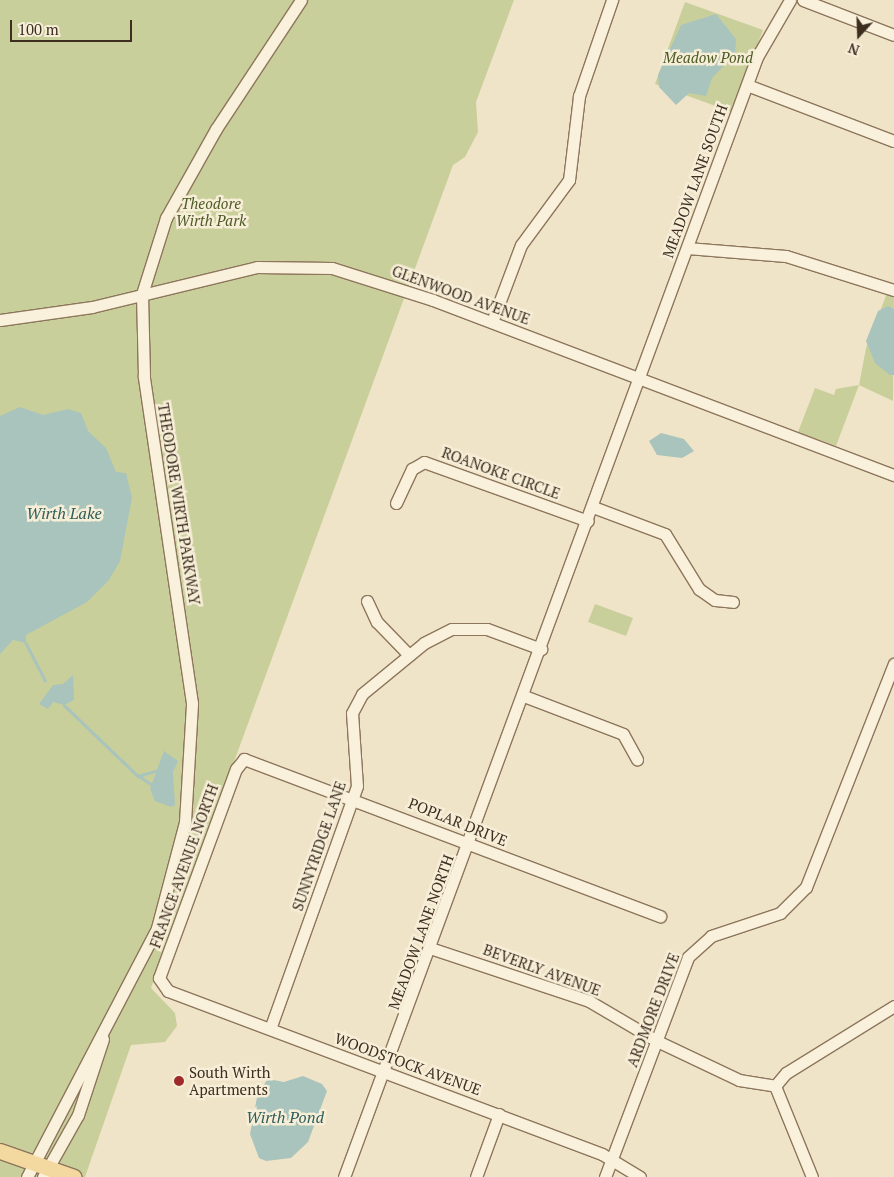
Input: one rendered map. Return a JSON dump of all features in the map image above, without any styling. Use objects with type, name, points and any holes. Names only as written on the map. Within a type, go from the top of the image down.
[{"type":"main road","points":[[0,1151],[42,1169],[74,1177]]},
{"type":"street","name":"THEODORE WIRTH PARKWAY","points":[[27,1177],[42,1169],[78,1115],[103,1037],[157,928],[169,893],[185,822],[193,735],[186,645],[144,376],[142,294],[166,218],[216,129],[301,0]]},
{"type":"street","points":[[492,322],[521,245],[569,180],[579,96],[612,0]]},
{"type":"street","name":"MEADOW LANE SOUTH","points":[[638,378],[747,85],[770,28],[790,0]]},
{"type":"street","points":[[803,0],[894,35]]},
{"type":"street","points":[[747,85],[894,141]]},
{"type":"street","points":[[687,248],[786,256],[894,290]]},
{"type":"street","name":"GLENWOOD AVENUE","points":[[0,320],[50,315],[257,267],[318,266],[369,278],[492,322],[894,475]]},
{"type":"street","points":[[638,378],[593,507],[665,534],[699,589],[720,602],[733,602]]},
{"type":"street","name":"ROANOKE CIRCLE","points":[[396,504],[412,469],[424,462],[588,521]]},
{"type":"street","name":"MEADOW LANE NORTH","points":[[344,1177],[385,1072],[593,507]]},
{"type":"street","points":[[367,601],[377,622],[409,655]]},
{"type":"street","name":"SUNNYRIDGE LANE","points":[[270,1029],[358,779],[354,706],[371,684],[445,631],[470,627],[540,649]]},
{"type":"street","name":"ARDMORE DRIVE","points":[[605,1177],[684,964],[698,944],[711,936],[772,918],[806,887],[894,664]]},
{"type":"street","points":[[524,696],[623,734],[637,759]]},
{"type":"street","name":"POPLAR DRIVE","points":[[244,759],[353,797],[660,916]]},
{"type":"street","name":"FRANCE AVENUE NORTH","points":[[162,986],[161,971],[236,769],[244,759]]},
{"type":"street","name":"BEVERLY AVENUE","points":[[430,948],[588,1001],[657,1041],[749,1084],[775,1086]]},
{"type":"street","name":"WOODSTOCK AVENUE","points":[[162,986],[270,1029],[612,1158],[640,1177]]},
{"type":"street","points":[[812,1177],[775,1086],[786,1073],[894,1006]]},
{"type":"street","name":"THEODORE WIRTH PARKWAY","points":[[42,1169],[88,1054],[103,1037]]},
{"type":"street","points":[[476,1177],[499,1114]]},
{"type":"green space","name":"Theodore Wirth Park","points":[[0,0],[514,0],[476,102],[478,132],[465,157],[453,165],[151,988],[175,1013],[177,1026],[165,1042],[131,1045],[85,1177],[0,1177]]},
{"type":"green space","name":"Meadow Pond","points":[[685,2],[763,30],[732,112],[655,84]]},
{"type":"green space","points":[[887,293],[894,295],[893,401],[859,385],[866,348]]},
{"type":"green space","points":[[859,385],[836,446],[798,432],[815,388],[834,395],[836,389]]},
{"type":"green space","points":[[595,604],[633,618],[626,636],[588,622]]},
{"type":"water","name":"Meadow Pond","points":[[716,14],[736,39],[735,54],[712,78],[706,96],[689,93],[676,105],[659,87],[658,75],[681,25]]},
{"type":"water","points":[[888,306],[894,309],[894,375],[890,375],[875,363],[866,341],[878,311]]},
{"type":"water","name":"Wirth Lake","points":[[20,407],[43,415],[68,409],[81,413],[88,431],[106,448],[116,472],[126,473],[132,498],[120,561],[109,580],[87,602],[26,635],[26,643],[13,640],[0,654],[0,416]]},
{"type":"water","points":[[661,433],[684,439],[694,451],[682,458],[657,455],[649,441]]},
{"type":"water","points":[[73,675],[74,700],[64,705],[53,702],[48,709],[39,704],[53,685],[63,684]]},
{"type":"water","points":[[164,751],[178,761],[173,772],[175,805],[171,807],[155,801],[150,789]]},
{"type":"water","name":"Wirth Pond","points":[[303,1076],[322,1084],[327,1091],[308,1142],[291,1158],[266,1161],[259,1158],[250,1134],[258,1092],[268,1079],[284,1082]]},
{"type":"waterway","points":[[26,643],[45,680]]},
{"type":"waterway","points":[[64,705],[138,776],[156,771]]},
{"type":"waterway","points":[[139,776],[151,784]]},
{"type":"place","name":"South Wirth Apartments","points":[[179,1081]]}]
